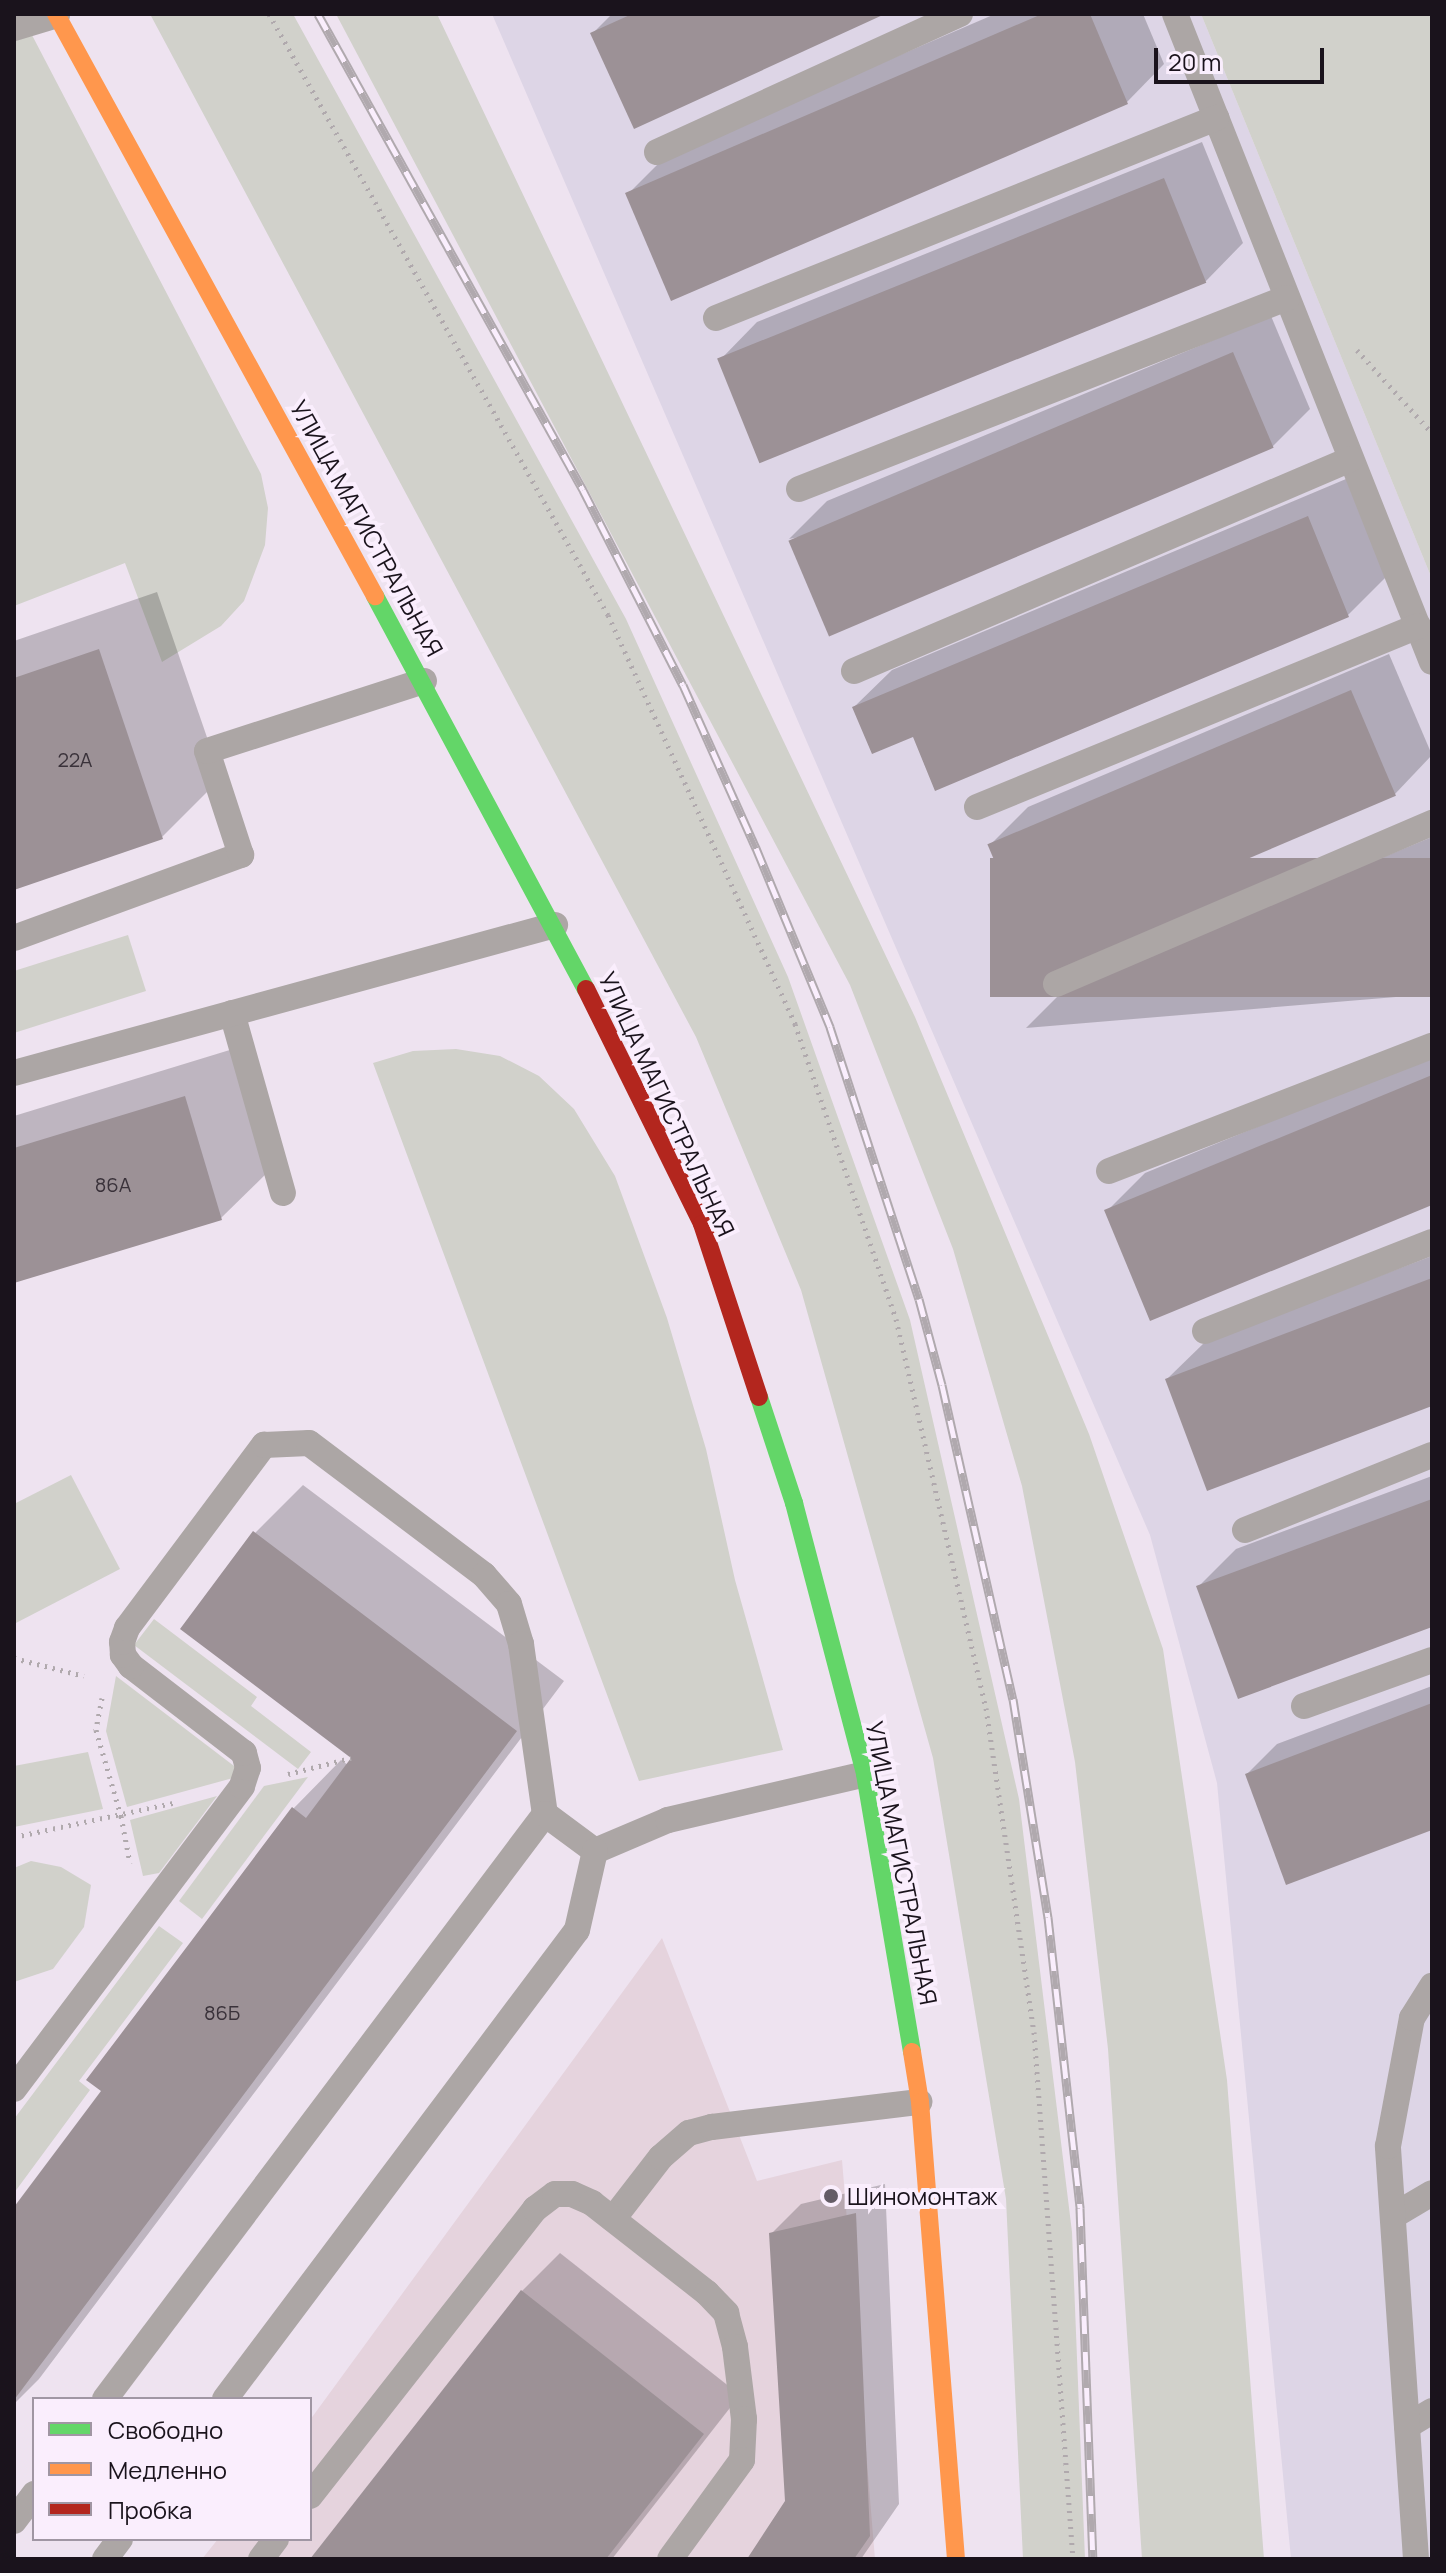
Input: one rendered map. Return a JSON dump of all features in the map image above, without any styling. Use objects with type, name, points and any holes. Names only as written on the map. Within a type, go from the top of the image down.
[{"type":"main road","name":"УЛИЦА МАГИСТРАЛЬНАЯ","points":[[56,14],[555,925],[702,1224],[794,1503],[865,1774],[920,2102],[956,2559]]},
{"type":"lane","points":[[14,28],[56,14]]},
{"type":"lane","points":[[657,152],[960,14]]},
{"type":"lane","points":[[1175,14],[1432,662]]},
{"type":"lane","points":[[716,318],[1216,118]]},
{"type":"lane","points":[[799,489],[1287,298]]},
{"type":"lane","points":[[854,671],[1351,459]]},
{"type":"lane","points":[[977,807],[1418,626]]},
{"type":"lane","points":[[14,938],[241,855],[207,751],[424,681]]},
{"type":"lane","points":[[1056,984],[1432,823]]},
{"type":"lane","points":[[14,1073],[555,925]]},
{"type":"lane","points":[[232,1013],[283,1193]]},
{"type":"lane","points":[[1109,1171],[1432,1046]]},
{"type":"lane","points":[[1205,1331],[1432,1242]]},
{"type":"lane","points":[[14,2089],[242,1786],[248,1768],[244,1753],[235,1744],[131,1666],[123,1655],[122,1642],[127,1628],[264,1445],[309,1443],[484,1575],[509,1604],[521,1644],[545,1814],[107,2397]]},
{"type":"lane","points":[[1245,1530],[1432,1455]]},
{"type":"lane","points":[[1304,1706],[1432,1660]]},
{"type":"lane","points":[[595,1851],[668,1820],[865,1774]]},
{"type":"lane","points":[[545,1814],[595,1851]]},
{"type":"lane","points":[[227,2397],[577,1930],[595,1851]]},
{"type":"lane","points":[[1416,2559],[1388,2146],[1422,2012],[1432,1986]]},
{"type":"lane","points":[[613,2219],[661,2157],[689,2133],[712,2127],[920,2102]]},
{"type":"lane","points":[[1393,2216],[1432,2193]]},
{"type":"lane","points":[[312,2493],[535,2209],[555,2194],[572,2194],[592,2203],[613,2219],[707,2293],[726,2313],[735,2347],[744,2419],[742,2460],[670,2559]]},
{"type":"lane","points":[[1407,2426],[1432,2411]]},
{"type":"lane","points":[[14,2521],[32,2497]]},
{"type":"lane","points":[[929,2559],[954,2527]]},
{"type":"lane","points":[[105,2559],[118,2541]]},
{"type":"lane","points":[[261,2559],[274,2541]]},
{"type":"path","points":[[269,14],[608,615],[795,1024],[896,1319],[986,1708],[1029,2001],[1069,2473],[1073,2559]]},
{"type":"path","points":[[123,1655],[105,1679],[96,1730],[121,1816],[134,1884],[147,1912]]},
{"type":"path","points":[[14,1658],[56,1671],[105,1679]]},
{"type":"shaded area","points":[[14,14],[21,14],[261,474],[268,508],[265,545],[244,601],[221,626],[162,662],[125,563],[14,606]]},
{"type":"shaded area","points":[[150,14],[293,14],[626,619],[788,977],[910,1320],[1019,1799],[1072,2232],[1085,2559],[1023,2559],[1006,2199],[933,1758],[801,1290],[696,1037]]},
{"type":"shaded area","points":[[336,14],[437,14],[915,1017],[1089,1434],[1163,1649],[1227,2080],[1264,2559],[1142,2559],[1108,2049],[1075,1762],[1022,1486],[953,1249],[850,985]]},
{"type":"shaded area","points":[[492,14],[1201,14],[1432,579],[1432,2559],[1291,2559],[1217,1783],[1150,1535]]},
{"type":"shaded area","points":[[1201,14],[1432,14],[1432,579]]},
{"type":"shaded area","points":[[128,935],[146,991],[14,1033],[14,971]]},
{"type":"shaded area","points":[[456,1049],[500,1056],[539,1076],[574,1109],[615,1176],[667,1318],[706,1449],[735,1580],[783,1750],[639,1781],[373,1063],[413,1051]]},
{"type":"shaded area","points":[[71,1475],[120,1569],[14,1624],[14,1504]]},
{"type":"shaded area","points":[[154,1619],[257,1697],[251,1706],[311,1752],[298,1769],[134,1645]]},
{"type":"shaded area","points":[[116,1676],[238,1769],[233,1778],[127,1807],[106,1731]]},
{"type":"shaded area","points":[[88,1752],[103,1809],[14,1827],[14,1766]]},
{"type":"shaded area","points":[[308,1777],[202,1919],[179,1901],[264,1786]]},
{"type":"shaded area","points":[[217,1796],[159,1873],[143,1876],[130,1820]]},
{"type":"shaded area","points":[[31,1861],[61,1867],[91,1885],[84,1927],[53,1969],[14,1982],[14,1868]]},
{"type":"shaded area","points":[[159,1926],[183,1943],[79,2081],[90,2090],[14,2193],[14,2119]]},
{"type":"shaded area","points":[[662,1938],[757,2181],[842,2160],[875,2559],[202,2559],[216,2541],[312,2541],[312,2417]]},
{"type":"building","points":[[632,14],[885,14],[634,129],[590,33]]},
{"type":"building","points":[[1042,14],[1090,14],[1128,104],[671,301],[625,193]]},
{"type":"building","points":[[1164,178],[1206,283],[759,463],[717,359]]},
{"type":"building","points":[[1233,352],[1274,448],[829,636],[788,541]]},
{"type":"building","points":[[1308,516],[1349,617],[935,791],[913,737],[872,754],[852,707]]},
{"type":"building","points":[[99,649],[163,839],[14,890],[14,678]]},
{"type":"building","points":[[1351,690],[1396,796],[1032,950],[987,844]]},
{"type":"building","points":[[990,858],[1432,858],[1432,997],[990,997]]},
{"type":"building","points":[[1432,1075],[1432,1205],[1150,1321],[1104,1210]]},
{"type":"building","points":[[185,1096],[222,1220],[14,1283],[14,1148]]},
{"type":"building","points":[[1432,1278],[1432,1406],[1207,1491],[1165,1379]]},
{"type":"building","points":[[1432,1499],[1432,1627],[1238,1699],[1196,1586]]},
{"type":"building","points":[[253,1531],[517,1731],[14,2400],[14,2207],[101,2091],[86,2080],[292,1807],[306,1818],[351,1758],[180,1629]]},
{"type":"building","points":[[1432,1703],[1432,1830],[1286,1885],[1245,1774]]},
{"type":"building","points":[[856,2213],[870,2536],[854,2559],[747,2559],[785,2501],[769,2233]]},
{"type":"building","points":[[521,2290],[704,2434],[606,2559],[310,2559]]},
{"type":"railway","points":[[318,14],[583,490],[683,685],[756,848],[830,1027],[919,1299],[942,1385],[1013,1699],[1048,1917],[1080,2208],[1093,2559]]},
{"type":"traffic: fast","points":[[375,596],[586,989]]},
{"type":"traffic: fast","points":[[759,1397],[794,1503],[865,1774],[912,2052]]},
{"type":"traffic: slow","points":[[56,14],[375,596]]},
{"type":"traffic: slow","points":[[912,2052],[920,2102],[956,2559]]},
{"type":"traffic: jam","points":[[586,989],[702,1224],[759,1397]]},
{"type":"place","name":"Шиномонтаж","points":[[831,2196]]}]
